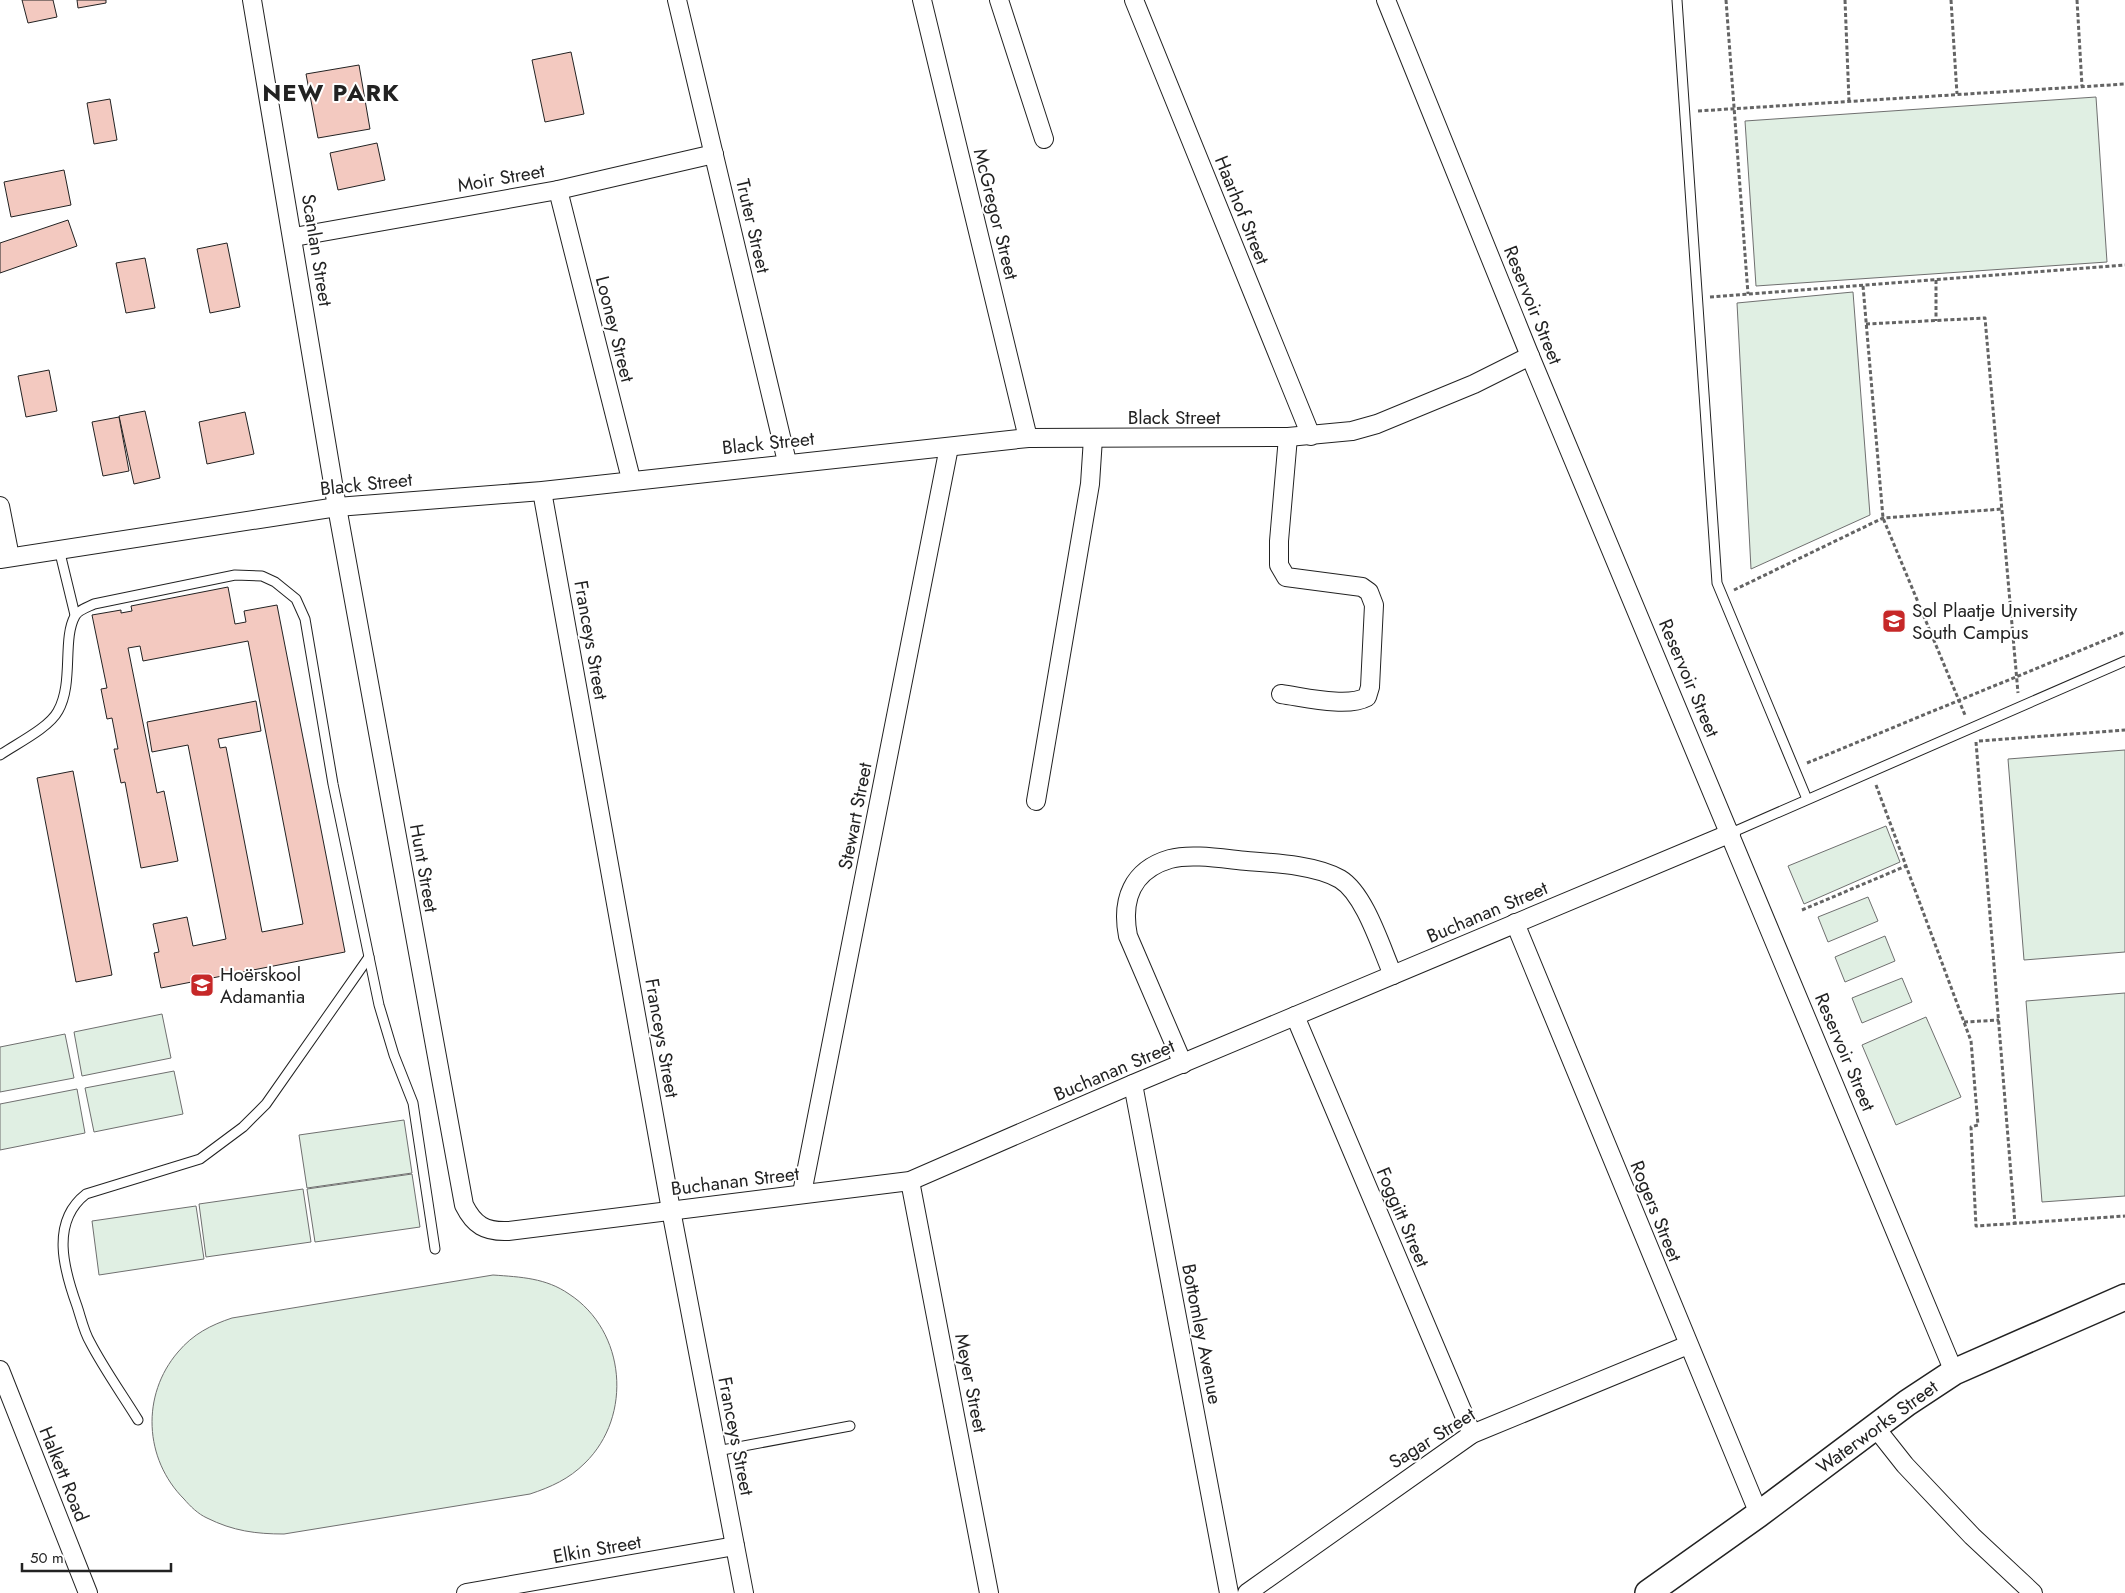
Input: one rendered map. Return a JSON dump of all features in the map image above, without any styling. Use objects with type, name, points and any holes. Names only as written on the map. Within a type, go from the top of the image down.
[{"type":"street","name":"Scanlan Street","points":[[252,0],[294,237],[337,507]]},
{"type":"street","name":"Truter Street","points":[[678,0],[786,462]]},
{"type":"street","name":"McGregor Street","points":[[922,0],[1028,438]]},
{"type":"street","points":[[999,0],[1044,140]]},
{"type":"street","name":"Haarhof Street","points":[[1134,0],[1311,436]]},
{"type":"street","name":"Reservoir Street","points":[[1386,0],[1530,356],[1731,833],[1954,1372]]},
{"type":"street","name":"Moir Street","points":[[294,237],[558,190],[714,154]]},
{"type":"street","name":"Looney Street","points":[[558,190],[631,479]]},
{"type":"street","name":"Black Street","points":[[5,558],[337,507],[542,491],[786,462],[1028,438],[1311,436],[1352,431],[1377,424],[1474,384],[1530,356]]},
{"type":"street","points":[[1281,694],[1347,702],[1367,697],[1370,686],[1374,605],[1369,592],[1362,587],[1286,576],[1282,573],[1279,565],[1279,541],[1288,436]]},
{"type":"street","points":[[1036,801],[1090,484],[1093,438]]},
{"type":"street","name":"Stewart Street","points":[[802,1194],[949,447]]},
{"type":"street","name":"Franceys Street","points":[[542,491],[671,1210],[744,1593]]},
{"type":"street","points":[[0,506],[5,558]]},
{"type":"street","name":"Hunt Street","points":[[337,507],[464,1205],[477,1224],[484,1229]]},
{"type":"street","name":"Buchanan Street","points":[[484,1229],[508,1231],[910,1181],[1133,1084],[1731,833]]},
{"type":"street","points":[[1183,1064],[1131,944],[1125,918],[1126,901],[1131,887],[1150,868],[1171,858],[1205,858],[1276,863],[1324,872],[1341,880],[1355,893],[1393,975]]},
{"type":"street","name":"Rogers Street","points":[[1515,923],[1758,1514]]},
{"type":"street","name":"Foggitt Street","points":[[1295,1016],[1472,1434]]},
{"type":"street","name":"Bottomley Avenue","points":[[1133,1084],[1230,1593]]},
{"type":"street","name":"Meyer Street","points":[[910,1181],[990,1593]]},
{"type":"street","name":"Waterworks Street","points":[[1648,1593],[1875,1427],[1954,1372],[2125,1297]]},
{"type":"street","name":"Sagar Street","points":[[1247,1593],[1428,1463],[1472,1434],[1688,1345]]},
{"type":"street","name":"Halkett Road","points":[[0,1370],[88,1593]]},
{"type":"street","points":[[1875,1427],[1905,1464],[1972,1536],[2033,1593]]},
{"type":"street","name":"Elkin Street","points":[[466,1593],[735,1546]]},
{"type":"lane","points":[[1677,0],[1717,584],[1807,799]]},
{"type":"lane","points":[[0,755],[43,726],[57,713],[63,700],[68,676],[71,627],[75,615],[59,549]]},
{"type":"lane","points":[[75,615],[94,604],[235,575],[262,576],[275,582],[296,599],[305,619],[333,784],[384,1022],[413,1103],[435,1248]]},
{"type":"lane","points":[[1731,833],[2125,660]]},
{"type":"lane","points":[[138,1420],[89,1341],[68,1280],[62,1248],[65,1225],[77,1201],[86,1194],[200,1159],[244,1127],[266,1104],[369,957]]},
{"type":"lane","points":[[717,1451],[850,1426]]},
{"type":"path","points":[[1726,0],[1748,294]]},
{"type":"path","points":[[1844,0],[1849,101]]},
{"type":"path","points":[[1951,0],[1958,94]]},
{"type":"path","points":[[2077,0],[2082,86]]},
{"type":"path","points":[[1685,113],[1734,108],[2125,84]]},
{"type":"path","points":[[1697,298],[2125,265]]},
{"type":"path","points":[[1936,280],[1936,321]]},
{"type":"path","points":[[1863,286],[1883,518],[1966,717]]},
{"type":"path","points":[[1866,324],[1985,318],[2020,706]]},
{"type":"path","points":[[1722,596],[1883,518],[2002,509]]},
{"type":"path","points":[[1794,768],[2125,632]]},
{"type":"path","points":[[1967,742],[2125,730]]},
{"type":"path","points":[[1973,733],[1976,742],[2015,1224]]},
{"type":"path","points":[[1871,771],[1971,1041],[1978,1126],[1971,1127],[1976,1226],[2125,1216]]},
{"type":"path","points":[[1802,910],[1906,866]]},
{"type":"path","points":[[1964,1022],[1999,1020]]},
{"type":"green space","points":[[2096,97],[2107,262],[1756,286],[1745,121]]},
{"type":"green space","points":[[1853,292],[1870,515],[1751,569],[1737,303]]},
{"type":"green space","points":[[2125,750],[2125,952],[2024,960],[2008,759]]},
{"type":"green space","points":[[1886,826],[1900,862],[1804,904],[1788,866]]},
{"type":"green space","points":[[1868,897],[1878,921],[1828,942],[1818,917]]},
{"type":"green space","points":[[1885,936],[1895,961],[1845,982],[1835,957]]},
{"type":"green space","points":[[1902,978],[1912,1002],[1862,1023],[1852,998]]},
{"type":"green space","points":[[2125,993],[2125,1196],[2042,1202],[2026,1001]]},
{"type":"green space","points":[[162,1014],[171,1058],[82,1076],[74,1032]]},
{"type":"green space","points":[[1926,1017],[1961,1097],[1896,1125],[1862,1045]]},
{"type":"green space","points":[[65,1034],[74,1078],[0,1092],[0,1047]]},
{"type":"green space","points":[[174,1071],[183,1114],[94,1132],[85,1088]]},
{"type":"green space","points":[[77,1089],[85,1133],[0,1150],[0,1104]]},
{"type":"green space","points":[[404,1120],[412,1173],[307,1188],[299,1135]]},
{"type":"green space","points":[[412,1174],[420,1227],[315,1242],[307,1189]]},
{"type":"green space","points":[[303,1189],[311,1242],[206,1257],[199,1204]]},
{"type":"green space","points":[[196,1206],[204,1259],[99,1275],[92,1221]]},
{"type":"green space","points":[[493,1275],[542,1281],[569,1294],[588,1310],[602,1329],[612,1351],[616,1375],[616,1399],[611,1422],[600,1444],[585,1463],[566,1478],[530,1494],[284,1534],[245,1531],[217,1522],[194,1510],[171,1483],[161,1465],[155,1446],[152,1427],[153,1407],[158,1387],[166,1369],[178,1352],[203,1331],[232,1318]]},
{"type":"building","points":[[22,0],[53,0],[57,17],[28,23]]},
{"type":"building","points":[[77,0],[106,0],[106,3],[78,8]]},
{"type":"building","points":[[571,52],[584,114],[545,122],[532,60]]},
{"type":"building","points":[[359,65],[370,129],[318,138],[306,74]]},
{"type":"building","points":[[110,99],[117,140],[94,144],[87,103]]},
{"type":"building","points":[[377,143],[385,180],[338,190],[330,153]]},
{"type":"building","points":[[64,170],[71,205],[11,217],[4,182]]},
{"type":"building","points":[[68,220],[77,246],[0,273],[0,243]]},
{"type":"building","points":[[227,243],[240,307],[210,313],[197,249]]},
{"type":"building","points":[[145,258],[155,308],[126,313],[116,263]]},
{"type":"building","points":[[49,370],[57,411],[26,417],[18,376]]},
{"type":"building","points":[[145,411],[160,478],[134,484],[119,416]]},
{"type":"building","points":[[245,412],[254,454],[207,464],[199,422]]},
{"type":"building","points":[[119,417],[129,471],[103,476],[92,422]]},
{"type":"building","points":[[228,587],[235,624],[246,622],[244,611],[277,605],[345,952],[161,988],[154,953],[159,952],[153,924],[187,917],[193,946],[226,939],[188,745],[152,752],[147,722],[256,701],[261,731],[218,739],[220,748],[226,747],[262,932],[303,924],[248,641],[143,661],[140,646],[128,648],[157,793],[164,791],[178,861],[141,868],[125,782],[121,783],[114,749],[118,749],[112,718],[107,719],[101,689],[107,688],[92,615],[121,610],[121,613],[132,611],[131,606]]},
{"type":"building","points":[[73,771],[112,975],[76,982],[37,778]]},
{"type":"place","name":"Sol Plaatje University South Campus","points":[[1894,621]]},
{"type":"place","name":"Hoërskool Adamantia","points":[[202,985]]},
{"type":"district","name":"NEW PARK","points":[[331,92]]}]
